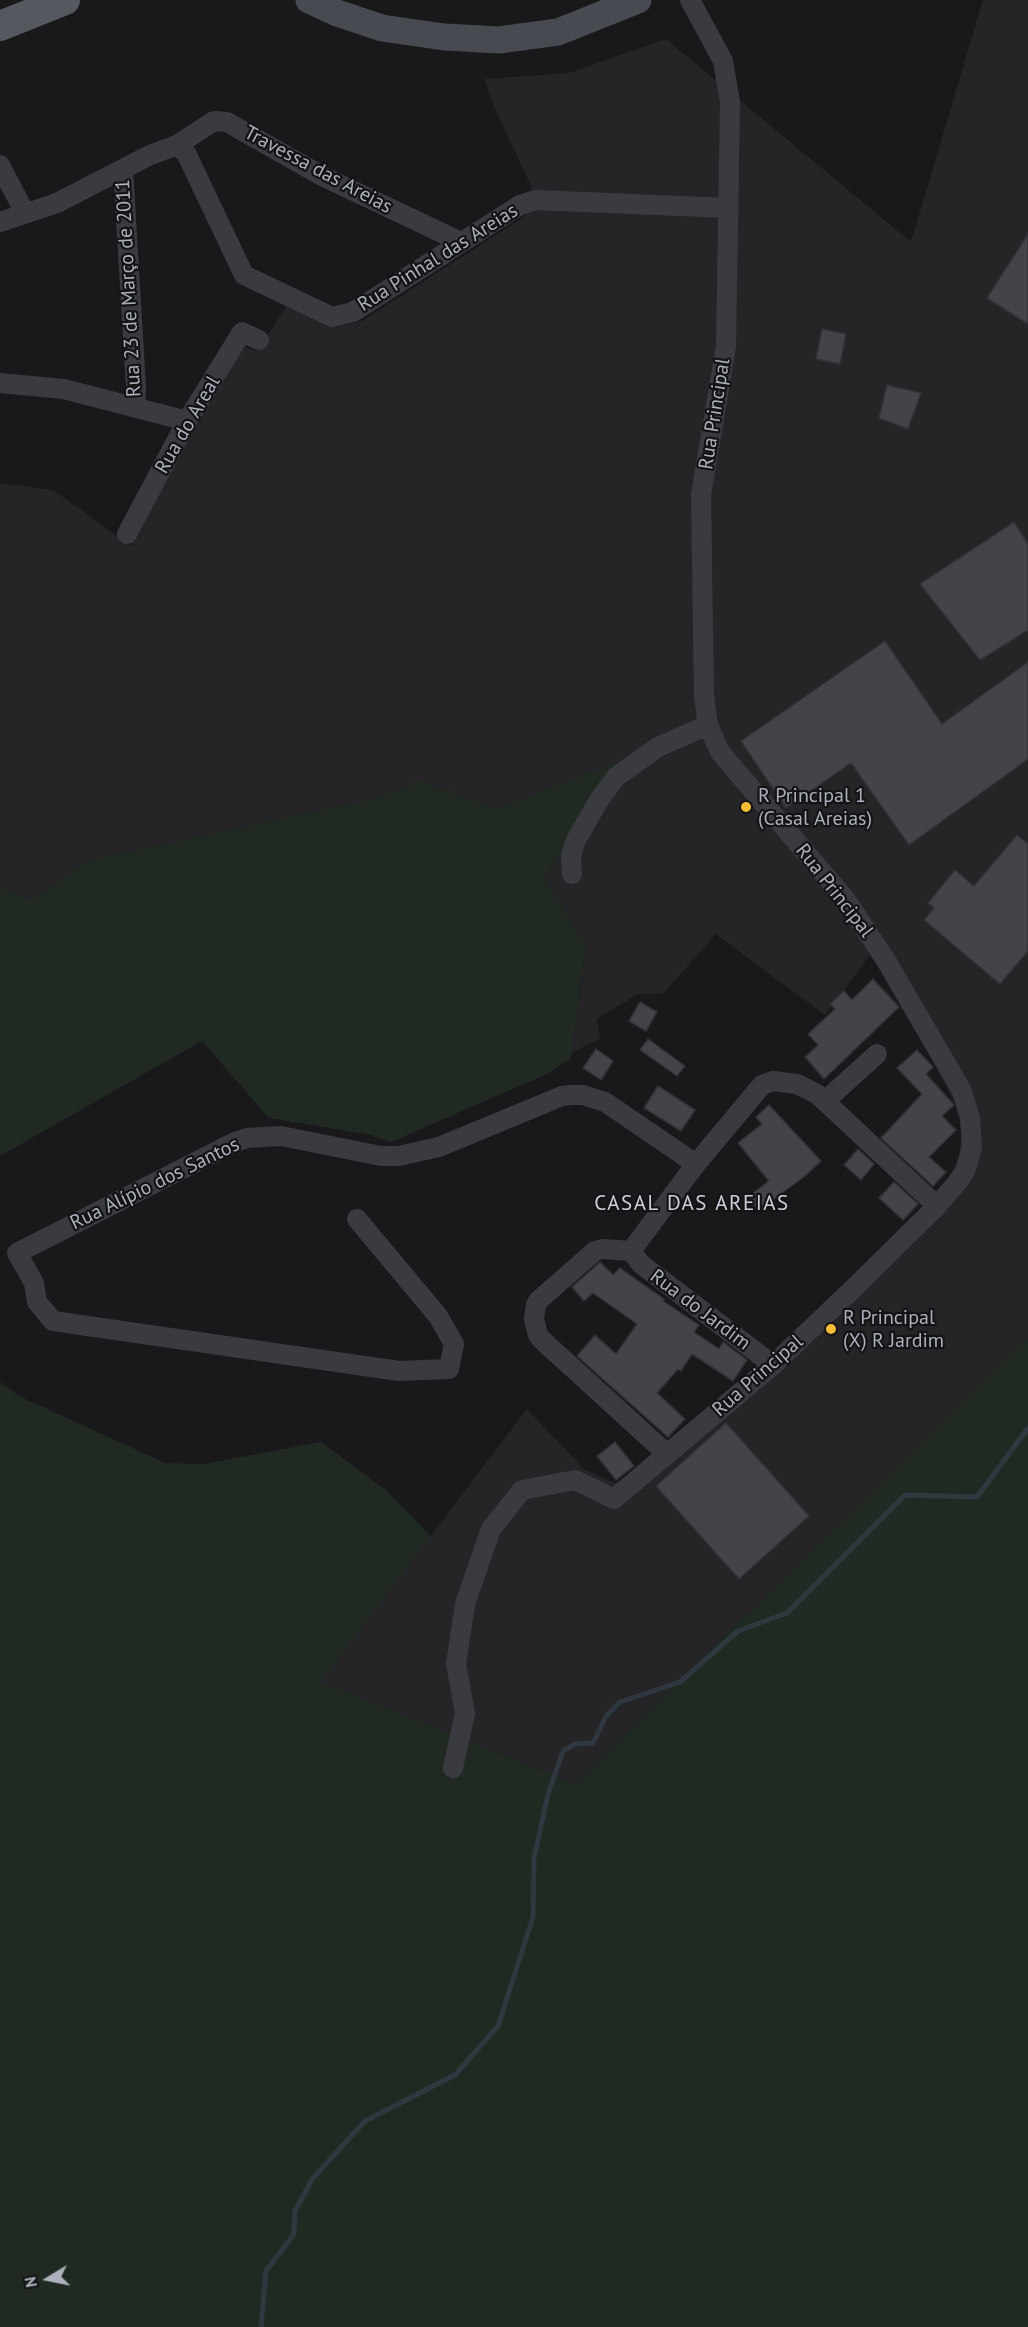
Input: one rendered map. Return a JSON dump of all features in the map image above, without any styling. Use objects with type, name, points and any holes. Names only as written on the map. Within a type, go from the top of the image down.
[{"type":"main road","points":[[0,26],[65,0]]},
{"type":"main road","points":[[309,0],[337,13],[382,28],[444,37],[498,40],[558,32],[638,0]]},
{"type":"street","name":"Rua Principal","points":[[453,1768],[465,1713],[456,1664],[465,1604],[491,1529],[522,1490],[575,1480],[614,1499],[773,1365],[937,1206],[960,1179],[970,1158],[972,1134],[962,1091],[887,962],[846,900],[720,752],[708,725],[704,697],[701,495],[726,346],[730,102],[723,61],[690,0]]},
{"type":"street","name":"Travessa das Areias","points":[[177,145],[214,121],[227,122],[322,176],[461,242]]},
{"type":"street","name":"Rua Pinhal das Areias","points":[[177,145],[186,153],[244,275],[325,315],[339,316],[353,312],[520,205],[535,200],[729,208]]},
{"type":"street","points":[[0,222],[57,203],[150,155],[177,145]]},
{"type":"street","points":[[0,165],[25,213]]},
{"type":"street","name":"Rua 23 de Março de 2011","points":[[123,169],[136,387],[135,408]]},
{"type":"street","name":"Rua do Areal","points":[[127,534],[187,421],[242,332],[259,340]]},
{"type":"street","points":[[0,383],[64,389],[187,421]]},
{"type":"street","points":[[572,874],[571,855],[576,840],[599,800],[616,777],[658,747],[708,725]]},
{"type":"street","points":[[825,1101],[877,1054]]},
{"type":"street","points":[[667,1454],[542,1340],[538,1335],[534,1319],[536,1305],[595,1251],[602,1249],[631,1251],[696,1164],[762,1085],[781,1080],[797,1084],[825,1101],[937,1206]]},
{"type":"street","name":"Rua Alípio dos Santos","points":[[357,1219],[438,1316],[454,1344],[449,1369],[399,1371],[53,1321],[38,1302],[33,1283],[17,1253],[247,1138],[281,1136],[381,1156],[399,1156],[439,1147],[562,1096],[593,1098],[604,1102],[696,1164]]},
{"type":"street","name":"Rua do Jardim","points":[[631,1251],[641,1264],[773,1365]]},
{"type":"shaded area","points":[[983,0],[1028,0],[1028,1337],[576,1784],[320,1682],[527,1409],[584,1469],[614,1483],[630,1478],[748,1378],[921,1210],[952,1173],[959,1156],[962,1129],[958,1110],[871,954],[825,1015],[716,934],[663,994],[638,994],[597,1019],[600,1039],[572,1052],[586,945],[544,878],[619,762],[496,809],[421,781],[376,798],[86,861],[32,900],[0,888],[0,483],[53,490],[131,546],[200,417],[244,347],[257,351],[286,307],[336,327],[362,321],[524,217],[532,188],[495,109],[484,79],[569,73],[666,39],[911,242]]},
{"type":"shaded area","points":[[620,761],[544,878],[586,945],[571,1058],[547,1074],[391,1142],[370,1135],[269,1118],[202,1041],[0,1156],[0,888],[32,900],[86,861],[376,798],[421,781],[496,809]]},
{"type":"shaded area","points":[[1028,1337],[1028,2327],[0,2327],[0,1382],[19,1396],[165,1463],[203,1464],[321,1442],[386,1490],[431,1536],[321,1682],[576,1784]]},
{"type":"building","points":[[1028,234],[1028,324],[987,298]]},
{"type":"building","points":[[822,329],[846,334],[840,364],[816,359]]},
{"type":"building","points":[[887,385],[921,393],[908,429],[879,418]]},
{"type":"building","points":[[1014,522],[1028,544],[1028,630],[980,660],[920,584]]},
{"type":"building","points":[[885,641],[942,724],[1028,662],[1028,759],[909,845],[851,763],[786,808],[741,741]]},
{"type":"building","points":[[1017,835],[1028,844],[1028,951],[1000,984],[924,920],[934,908],[928,903],[955,870],[974,886]]},
{"type":"building","points":[[873,979],[899,1007],[824,1079],[805,1057],[818,1045],[808,1034],[835,1009],[830,1004],[844,991],[852,1000]]},
{"type":"building","points":[[640,1002],[657,1012],[646,1031],[629,1021]]},
{"type":"building","points":[[648,1039],[685,1066],[677,1076],[640,1050]]},
{"type":"building","points":[[596,1049],[613,1061],[601,1080],[583,1068]]},
{"type":"building","points":[[917,1050],[933,1067],[926,1074],[954,1105],[942,1116],[956,1130],[929,1157],[946,1172],[933,1186],[881,1138],[922,1094],[897,1068]]},
{"type":"building","points":[[658,1086],[695,1110],[681,1131],[644,1108]]},
{"type":"building","points":[[769,1105],[821,1161],[805,1176],[758,1211],[748,1197],[769,1181],[738,1143],[762,1124],[756,1117]]},
{"type":"building","points":[[858,1149],[874,1164],[861,1180],[844,1165]]},
{"type":"building","points":[[894,1182],[918,1204],[903,1220],[879,1198]]},
{"type":"building","points":[[600,1262],[613,1275],[620,1268],[664,1299],[663,1301],[699,1325],[694,1332],[719,1349],[723,1342],[747,1360],[733,1381],[692,1354],[681,1371],[678,1369],[657,1393],[685,1419],[668,1437],[577,1356],[595,1335],[616,1354],[637,1324],[593,1293],[584,1301],[572,1287]]},
{"type":"building","points":[[726,1423],[809,1516],[739,1579],[656,1486]]},
{"type":"building","points":[[615,1442],[634,1466],[616,1480],[597,1456]]},
{"type":"waterway","points":[[261,2327],[266,2271],[294,2234],[295,2211],[313,2178],[365,2121],[455,2075],[498,2026],[533,1917],[534,1858],[548,1794],[563,1751],[575,1744],[593,1743],[606,1716],[620,1702],[680,1682],[738,1631],[787,1613],[905,1495],[977,1497],[1028,1428]]},
{"type":"place","name":"R Principal 1 (Casal Areias)","points":[[746,807]]},
{"type":"place","name":"R Principal (X) R Jardim","points":[[831,1329]]},
{"type":"district","name":"CASAL DAS AREIAS","points":[[692,1204]]}]
